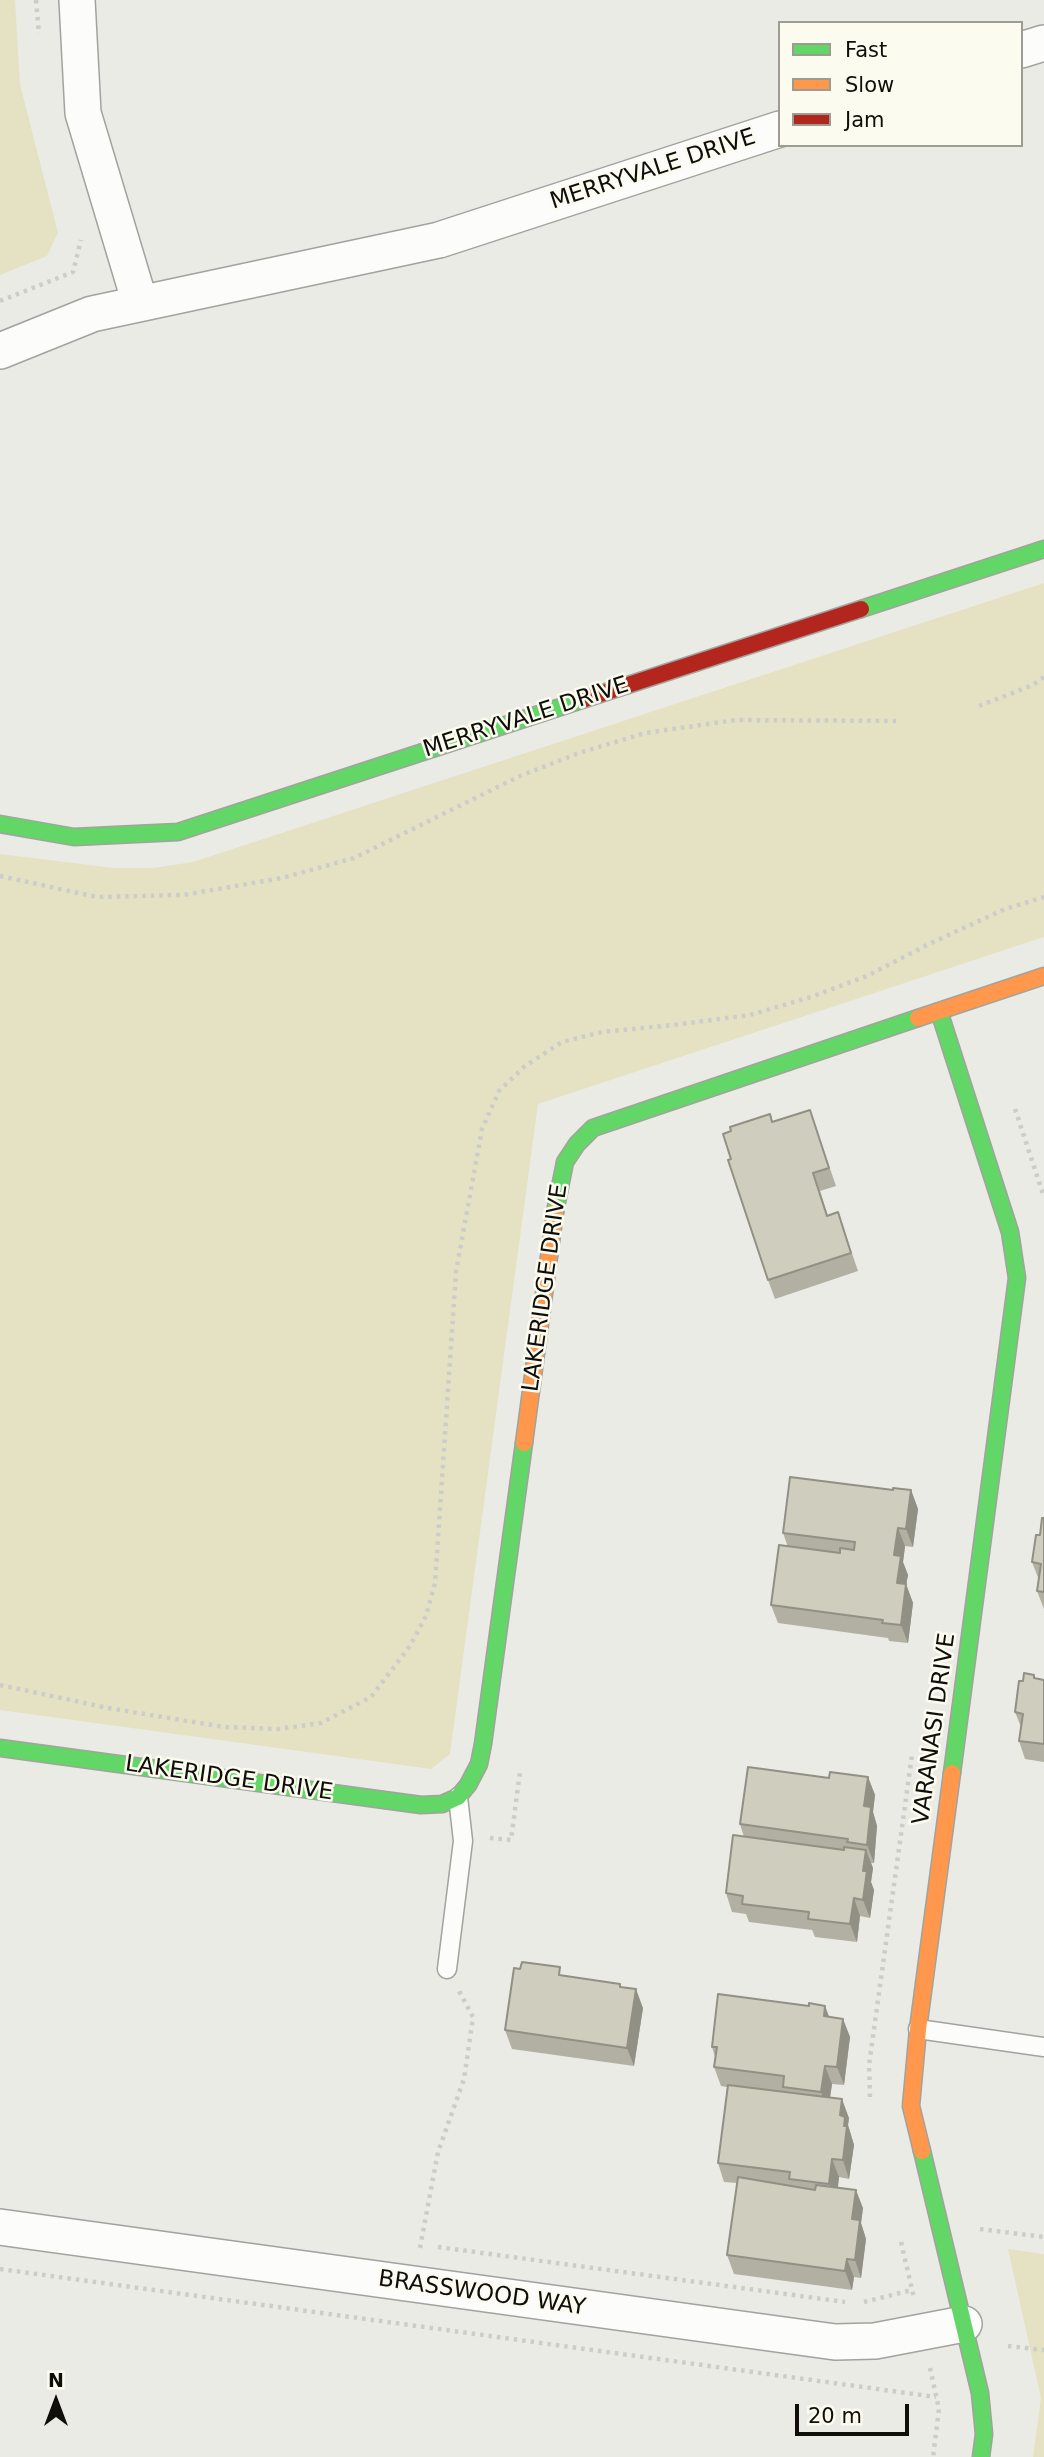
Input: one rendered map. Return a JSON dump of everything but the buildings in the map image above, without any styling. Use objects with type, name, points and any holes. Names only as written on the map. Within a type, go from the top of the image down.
[{"type":"street","points":[[77,0],[83,113],[140,303]]},
{"type":"street","points":[[1023,49],[1044,43]]},
{"type":"street","name":"MERRYVALE DRIVE","points":[[0,351],[92,314],[439,240],[778,130]]},
{"type":"street","name":"MERRYVALE DRIVE","points":[[0,824],[74,837],[178,832],[1044,549]]},
{"type":"street","name":"LAKERIDGE DRIVE","points":[[0,1748],[421,1805],[442,1804],[458,1797],[480,1764],[484,1744],[556,1205],[565,1161],[577,1144],[593,1128],[609,1121],[1044,976]]},
{"type":"street","name":"VARANASI DRIVE","points":[[939,1011],[1010,1232],[1017,1278],[918,2029],[911,2106],[980,2393],[984,2434],[981,2457]]},
{"type":"street","name":"BRASSWOOD WAY","points":[[0,2227],[835,2342],[875,2341],[964,2324]]},
{"type":"lane","points":[[447,1969],[463,1841],[458,1797]]},
{"type":"lane","points":[[918,2029],[1044,2046]]},
{"type":"path","points":[[36,0],[39,40]]},
{"type":"path","points":[[0,301],[72,272],[82,237]]},
{"type":"path","points":[[979,706],[1033,685],[1044,677]]},
{"type":"path","points":[[0,876],[97,897],[196,893],[282,878],[354,858],[520,776],[579,753],[645,733],[736,720],[898,721]]},
{"type":"path","points":[[1011,1097],[1044,1197]]},
{"type":"path","points":[[415,2285],[438,2152],[464,2079],[473,2017],[447,1969]]},
{"type":"path","points":[[978,2216],[984,2242]]},
{"type":"path","points":[[420,2244],[858,2304],[912,2290]]},
{"type":"path","points":[[0,2269],[936,2397]]},
{"type":"path","points":[[1005,2333],[1011,2358]]},
{"type":"path","points":[[1008,2346],[1044,2350]]},
{"type":"shaded area","points":[[0,0],[15,0],[20,84],[58,233],[47,256],[0,275]]},
{"type":"shaded area","points":[[1044,583],[1044,937],[538,1104],[450,1754],[431,1769],[0,1710],[0,854],[114,868],[153,868],[193,862]]},
{"type":"shaded area","points":[[1008,2249],[1044,2254],[1044,2457],[1033,2457],[1041,2398]]},
{"type":"traffic: fast","points":[[861,609],[1044,549]]},
{"type":"traffic: fast","points":[[0,824],[74,837],[178,832],[585,699]]},
{"type":"traffic: fast","points":[[939,1011],[1010,1232],[1017,1278],[952,1773]]},
{"type":"traffic: fast","points":[[555,1212],[565,1162],[577,1144],[593,1128],[918,1018]]},
{"type":"traffic: fast","points":[[0,1748],[421,1805],[442,1804],[458,1797],[479,1764],[483,1744],[524,1443]]},
{"type":"traffic: fast","points":[[922,2151],[980,2393],[984,2434],[981,2457]]},
{"type":"traffic: slow","points":[[918,1018],[1044,976]]},
{"type":"traffic: slow","points":[[524,1443],[555,1212]]},
{"type":"traffic: slow","points":[[922,2151],[911,2106],[918,2029],[952,1773]]},
{"type":"traffic: jam","points":[[585,699],[861,609]]}]
